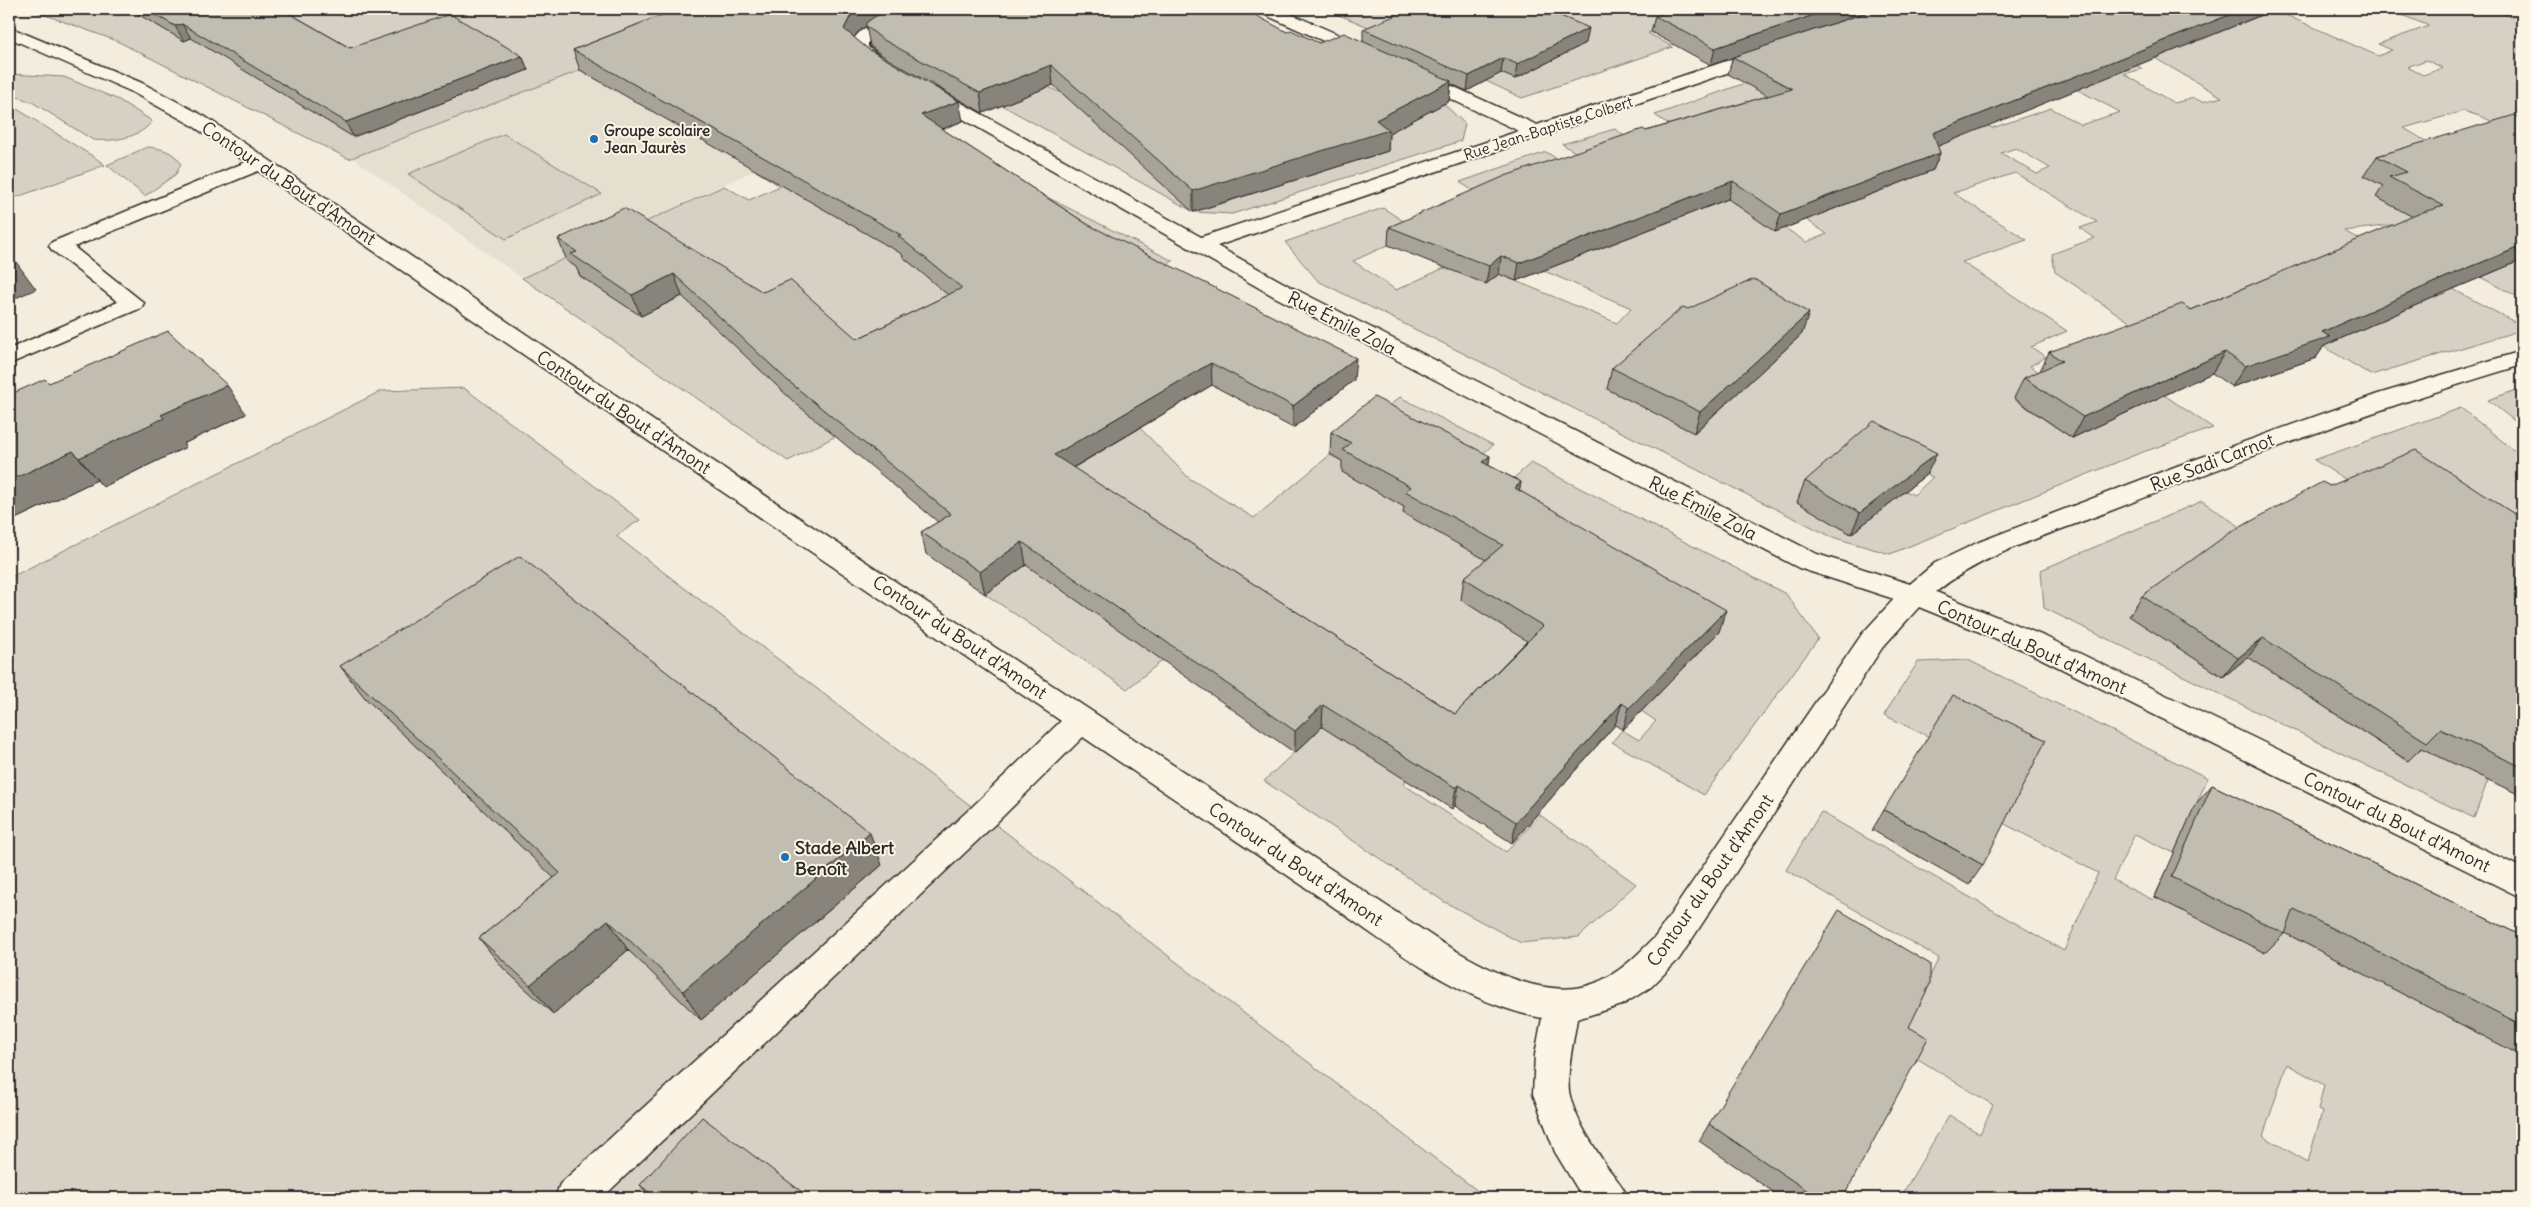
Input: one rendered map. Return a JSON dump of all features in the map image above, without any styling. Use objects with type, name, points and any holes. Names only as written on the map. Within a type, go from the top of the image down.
[{"type":"street","name":"Rue Émile Zola","points":[[922,9],[871,31],[860,40],[859,46],[864,54],[1199,245],[1333,318],[1808,561],[1854,578],[1914,595]]},
{"type":"street","points":[[1267,9],[1377,59]]},
{"type":"street","name":"Contour du Bout d'Amont","points":[[9,32],[136,87],[184,112],[698,463],[1459,972],[1509,996],[1562,1005],[1587,1002],[1610,995],[1648,971],[1667,948],[1872,641],[1914,595],[1975,617],[2036,644],[2522,884]]},
{"type":"street","points":[[9,52],[38,44]]},
{"type":"street","name":"Rue Jean-Baptiste Colbert","points":[[1199,245],[1785,47]]},
{"type":"street","points":[[1404,71],[1537,132]]},
{"type":"street","points":[[9,356],[133,304],[59,246],[260,163]]},
{"type":"street","name":"Rue Sadi Carnot","points":[[1914,595],[1945,570],[1997,545],[2332,417],[2522,358]]},
{"type":"street","points":[[574,1198],[984,815],[1082,719]]},
{"type":"street","points":[[1562,1005],[1553,1055],[1551,1094],[1568,1139],[1600,1191],[1609,1198]]},
{"type":"shaded area","points":[[29,9],[720,9],[727,14],[349,159],[117,41]]},
{"type":"shaded area","name":"Groupe scolaire Jean Jaurès","points":[[850,9],[800,45],[768,164],[522,278],[353,158],[726,14]]},
{"type":"shaded area","points":[[961,9],[1070,9],[1105,23],[1111,20],[1127,29],[1140,24],[1125,15],[1141,9],[1233,9],[1444,104],[1465,124],[1461,141],[1232,214],[1194,212],[897,47],[897,39],[904,32]],"holes":[[[986,13],[1005,22],[985,31],[1021,49],[1061,32],[1101,53],[1085,61],[1111,74],[1065,95],[1037,81],[1050,75],[1010,54],[977,68],[922,39]],[[1229,20],[1257,36],[1196,59],[1193,57],[1172,65],[1148,51],[1127,59],[1102,43],[1132,32],[1155,46]],[[1290,50],[1364,84],[1325,104],[1252,69]],[[1155,94],[1193,129],[1196,128],[1231,158],[1235,157],[1272,187],[1220,204],[1184,173],[1168,177],[1135,147],[1141,145],[1131,136],[1114,140],[1086,114]],[[1290,138],[1326,156],[1307,163],[1272,144]]]},
{"type":"shaded area","points":[[1324,9],[1724,9],[1648,33],[1673,47],[1522,98],[1386,34]]},
{"type":"shaded area","points":[[2038,9],[2143,69],[2124,74],[2174,103],[2194,98],[2202,102],[2222,97],[2139,49],[2237,25],[2265,14],[2286,15],[2378,56],[2392,50],[2378,44],[2429,26],[2387,9],[2501,9],[2498,12],[2522,20],[2522,135],[2464,111],[2404,128],[2522,199],[2522,299],[2465,269],[2415,222],[2344,231],[2522,326],[2522,330],[2371,375],[2323,346],[2146,333],[2055,272],[2052,254],[2095,238],[2080,228],[2097,222],[2015,173],[1953,193],[2027,240],[1962,262],[2067,331],[2031,347],[2046,357],[2030,366],[2052,381],[2014,399],[2072,438],[2164,395],[2213,428],[2140,453],[1890,554],[1832,537],[1318,281],[1285,242],[1383,208],[1419,231],[1353,261],[1396,290],[1444,268],[1499,274],[1617,323],[1631,308],[1516,259],[1486,200],[1460,182],[1546,152],[1663,224],[1683,216],[1713,178],[1737,205],[1757,219],[1767,216],[1806,242],[1827,234],[1655,115],[1771,74],[1925,91],[1992,128],[2051,108],[2081,125],[2120,112],[1937,16]],"holes":[[[2426,60],[2443,68],[2423,75],[2407,67]],[[2016,148],[2050,168],[2037,174],[2001,153]],[[2451,289],[2323,346],[2269,292]],[[1865,442],[1933,477],[1914,495],[1906,491]]]},
{"type":"shaded area","points":[[9,74],[64,77],[119,100],[152,121],[141,131],[125,138],[93,140],[32,102],[9,94]]},
{"type":"shaded area","points":[[9,104],[97,159],[105,165],[9,200]]},
{"type":"shaded area","points":[[1615,129],[1639,147],[1593,163],[1562,144]]},
{"type":"shaded area","points":[[504,134],[602,194],[506,239],[408,174]]},
{"type":"shaded area","points":[[147,147],[171,153],[181,164],[176,174],[145,196],[107,165]]},
{"type":"shaded area","points":[[767,164],[1037,192],[1173,261],[788,461],[522,278],[724,186],[749,200],[780,186],[756,171]]},
{"type":"shaded area","name":"Stade Albert Benoît","points":[[464,388],[640,520],[616,536],[1487,1198],[9,1198],[9,578],[381,391]]},
{"type":"shaded area","points":[[2522,388],[2522,427],[2488,400]]},
{"type":"shaded area","points":[[1400,397],[1493,445],[1470,464],[1508,483],[1531,463],[1786,594],[1818,639],[1704,795],[1612,742],[1622,730],[1639,740],[1656,721],[1641,711],[1718,632],[1580,603],[1403,784],[1506,852],[1540,815],[1636,884],[1579,937],[1521,943],[1443,901],[1264,781],[1354,696],[1173,652],[1127,689],[985,594],[1085,522],[1041,487],[1140,428],[1189,478],[1254,518],[1330,455],[1350,465],[1408,509],[1468,549],[1366,425]]},
{"type":"shaded area","points":[[2461,408],[2522,457],[2522,546],[2350,482],[2314,460]]},
{"type":"shaded area","points":[[2202,501],[2346,598],[2510,720],[2474,818],[2044,608],[2041,570]],"holes":[[[2299,690],[2457,718],[2407,761]]]},
{"type":"shaded area","points":[[1968,660],[2208,778],[2174,853],[2135,834],[2113,880],[2153,900],[2166,872],[2205,891],[2196,917],[2264,952],[2274,928],[2522,1047],[2522,1198],[1900,1198],[1949,1115],[1980,1134],[1993,1105],[1918,1059],[1909,1071],[1888,1059],[1939,958],[1786,870],[1821,812],[2064,951],[2098,873],[2001,822],[1929,737],[1884,715],[1918,662]],"holes":[[[2287,1064],[2324,1085],[2318,1110],[2322,1112],[2308,1162],[2263,1136]]]},
{"type":"building","points":[[145,9],[282,9],[350,48],[450,14],[522,56],[346,122],[182,24],[175,26]]},
{"type":"building","points":[[677,9],[859,9],[852,13],[844,29],[868,49],[959,101],[921,115],[1087,224],[1356,358],[1293,406],[1211,363],[1054,455],[1455,714],[1543,626],[1464,578],[1503,545],[1405,491],[1411,487],[1343,450],[1351,443],[1331,432],[1374,397],[1490,456],[1482,462],[1521,482],[1515,488],[1726,610],[1629,708],[1622,703],[1516,822],[1459,785],[1456,788],[1323,705],[1295,731],[1022,542],[980,572],[921,532],[951,514],[787,380],[674,274],[632,295],[571,254],[577,252],[558,239],[624,208],[763,292],[790,280],[857,339],[962,288],[898,236],[901,235],[573,50]]},
{"type":"building","points":[[893,9],[1244,9],[1287,32],[1291,30],[1319,43],[1344,33],[1451,81],[1376,120],[1389,130],[1193,191],[1051,65],[980,93],[882,39],[866,26],[866,23],[874,17]]},
{"type":"building","points":[[1411,9],[1544,9],[1589,28],[1517,64],[1503,58],[1469,76],[1363,29]]},
{"type":"building","points":[[1677,9],[1832,9],[1715,48],[1655,16]]},
{"type":"building","points":[[1877,9],[2244,9],[1933,133],[1940,153],[1781,214],[1733,181],[1519,263],[1501,256],[1489,266],[1389,227],[1505,176],[1643,129],[1646,131],[1792,89],[1733,57]]},
{"type":"building","points":[[2518,114],[2522,115],[2522,246],[2453,274],[2322,332],[2330,337],[2245,366],[2225,352],[2083,417],[2024,378],[2062,361],[2049,352],[2182,304],[2191,310],[2423,212],[2444,206],[2389,177],[2407,172],[2377,156]]},
{"type":"building","points":[[9,255],[16,262],[9,265]]},
{"type":"building","points":[[1754,279],[1809,313],[1700,412],[1612,368],[1683,307],[1688,309]]},
{"type":"building","points":[[168,331],[227,385],[161,415],[164,418],[79,458],[73,451],[9,481],[9,395],[45,379],[49,383]]},
{"type":"building","points":[[1874,421],[1937,453],[1860,513],[1805,481]]},
{"type":"building","points":[[2416,450],[2522,519],[2522,691],[2516,693],[2522,696],[2522,767],[2440,729],[2427,742],[2263,638],[2238,658],[2142,596],[2228,534],[2322,482],[2330,486]]},
{"type":"building","points":[[520,556],[870,833],[683,991],[608,920],[530,985],[479,938],[560,873],[340,666]]},
{"type":"building","points":[[1953,695],[2046,740],[1983,865],[1884,810]]},
{"type":"building","points":[[2212,785],[2522,936],[2522,1025],[2294,909],[2285,934],[2172,877]]},
{"type":"building","points":[[1839,910],[1930,964],[1930,984],[1909,1027],[1928,1038],[1843,1198],[1818,1198],[1709,1124]]},
{"type":"building","points":[[702,1117],[810,1198],[656,1198],[640,1185]]},
{"type":"place","name":"Groupe scolaire Jean Jaurès","points":[[594,139]]},
{"type":"place","name":"Stade Albert Benoît","points":[[785,857]]}]
